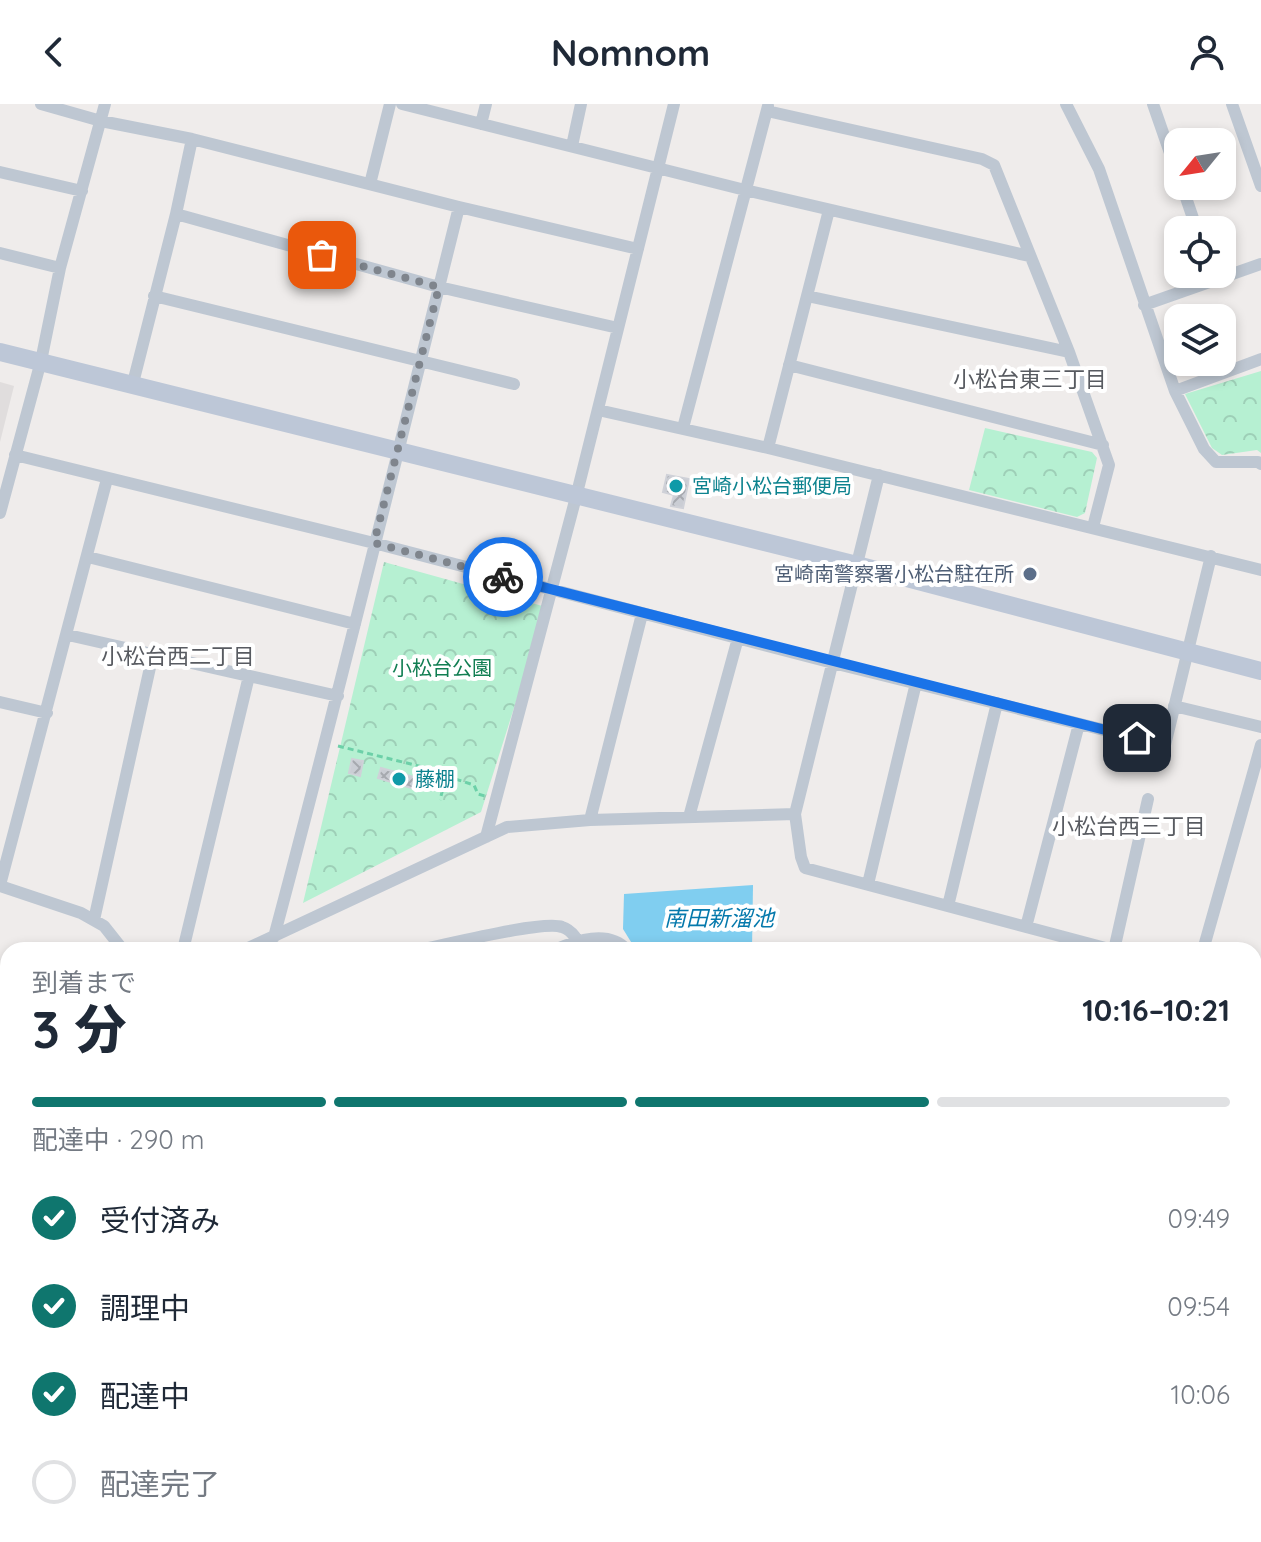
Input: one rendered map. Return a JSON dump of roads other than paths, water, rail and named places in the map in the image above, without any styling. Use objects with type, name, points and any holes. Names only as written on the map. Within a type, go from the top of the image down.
[{"type":"street","points":[[41,104],[638,249]]},
{"type":"street","points":[[0,513],[41,361],[60,268],[105,104]]},
{"type":"street","points":[[370,184],[390,104]]},
{"type":"street","points":[[402,104],[745,190],[1029,256]]},
{"type":"street","points":[[481,124],[486,104]]},
{"type":"street","points":[[572,146],[581,104]]},
{"type":"street","points":[[486,837],[576,497],[674,104]]},
{"type":"street","points":[[1066,104],[1099,169],[1175,391],[1204,449],[1216,462],[1261,464]]},
{"type":"street","points":[[1153,104],[1164,136]]},
{"type":"street","points":[[1232,104],[1261,186]]},
{"type":"street","points":[[683,428],[768,108],[982,159],[994,165],[1103,445],[1109,465],[1093,527]]},
{"type":"street","points":[[133,383],[192,139]]},
{"type":"street","points":[[0,172],[82,191]]},
{"type":"street","points":[[274,937],[338,696],[459,207]]},
{"type":"street","points":[[768,448],[829,210]]},
{"type":"street","points":[[176,214],[439,287],[618,328]]},
{"type":"street","points":[[0,253],[60,268]]},
{"type":"street","points":[[1236,271],[1261,264]]},
{"type":"street","points":[[1144,305],[1187,288]]},
{"type":"street","points":[[154,296],[514,384]]},
{"type":"street","points":[[807,296],[1069,352]]},
{"type":"street","points":[[0,352],[857,565],[1261,671]]},
{"type":"street","points":[[1175,391],[1261,359]]},
{"type":"street","points":[[789,365],[1103,445]]},
{"type":"street","points":[[598,410],[768,448],[1261,570]]},
{"type":"street","points":[[15,455],[374,543],[833,663],[1165,745],[1211,556]]},
{"type":"street","points":[[879,475],[795,814],[805,868],[1083,942]]},
{"type":"street","points":[[107,479],[0,885],[81,913],[104,926],[117,942]]},
{"type":"street","points":[[88,557],[355,624]]},
{"type":"street","points":[[590,820],[642,614]]},
{"type":"street","points":[[68,635],[338,696]]},
{"type":"street","points":[[689,817],[738,638]]},
{"type":"street","points":[[94,920],[153,654]]},
{"type":"street","points":[[185,942],[249,676]]},
{"type":"street","points":[[868,884],[916,683]]},
{"type":"street","points":[[0,702],[47,713]]},
{"type":"street","points":[[948,906],[997,703]]},
{"type":"street","points":[[1174,706],[1261,727]]},
{"type":"street","points":[[1026,927],[1079,724]]},
{"type":"street","points":[[1205,942],[1261,745]]},
{"type":"street","points":[[1116,942],[1148,799]]},
{"type":"street","points":[[262,942],[507,827],[590,820],[795,814]]},
{"type":"street","points":[[460,942],[542,926],[563,927],[577,942]]},
{"type":"street","points":[[591,942],[606,938],[614,942]]},
{"type":"water","name":"南田新溜池","points":[[753,885],[752,942],[631,942],[623,929],[624,894]]},
{"type":"place","name":"宮崎小松台郵便局","points":[[676,486]]},
{"type":"place","name":"宮崎南警察署小松台駐在所","points":[[1030,574]]},
{"type":"place","name":"藤棚","points":[[399,779]]},
{"type":"district","name":"小松台東三丁目","points":[[1030,379]]},
{"type":"district","name":"小松台西二丁目","points":[[178,656]]},
{"type":"district","name":"小松台西三丁目","points":[[1129,826]]},
{"type":"park label","name":"小松台公園","points":[[442,668]]}]
